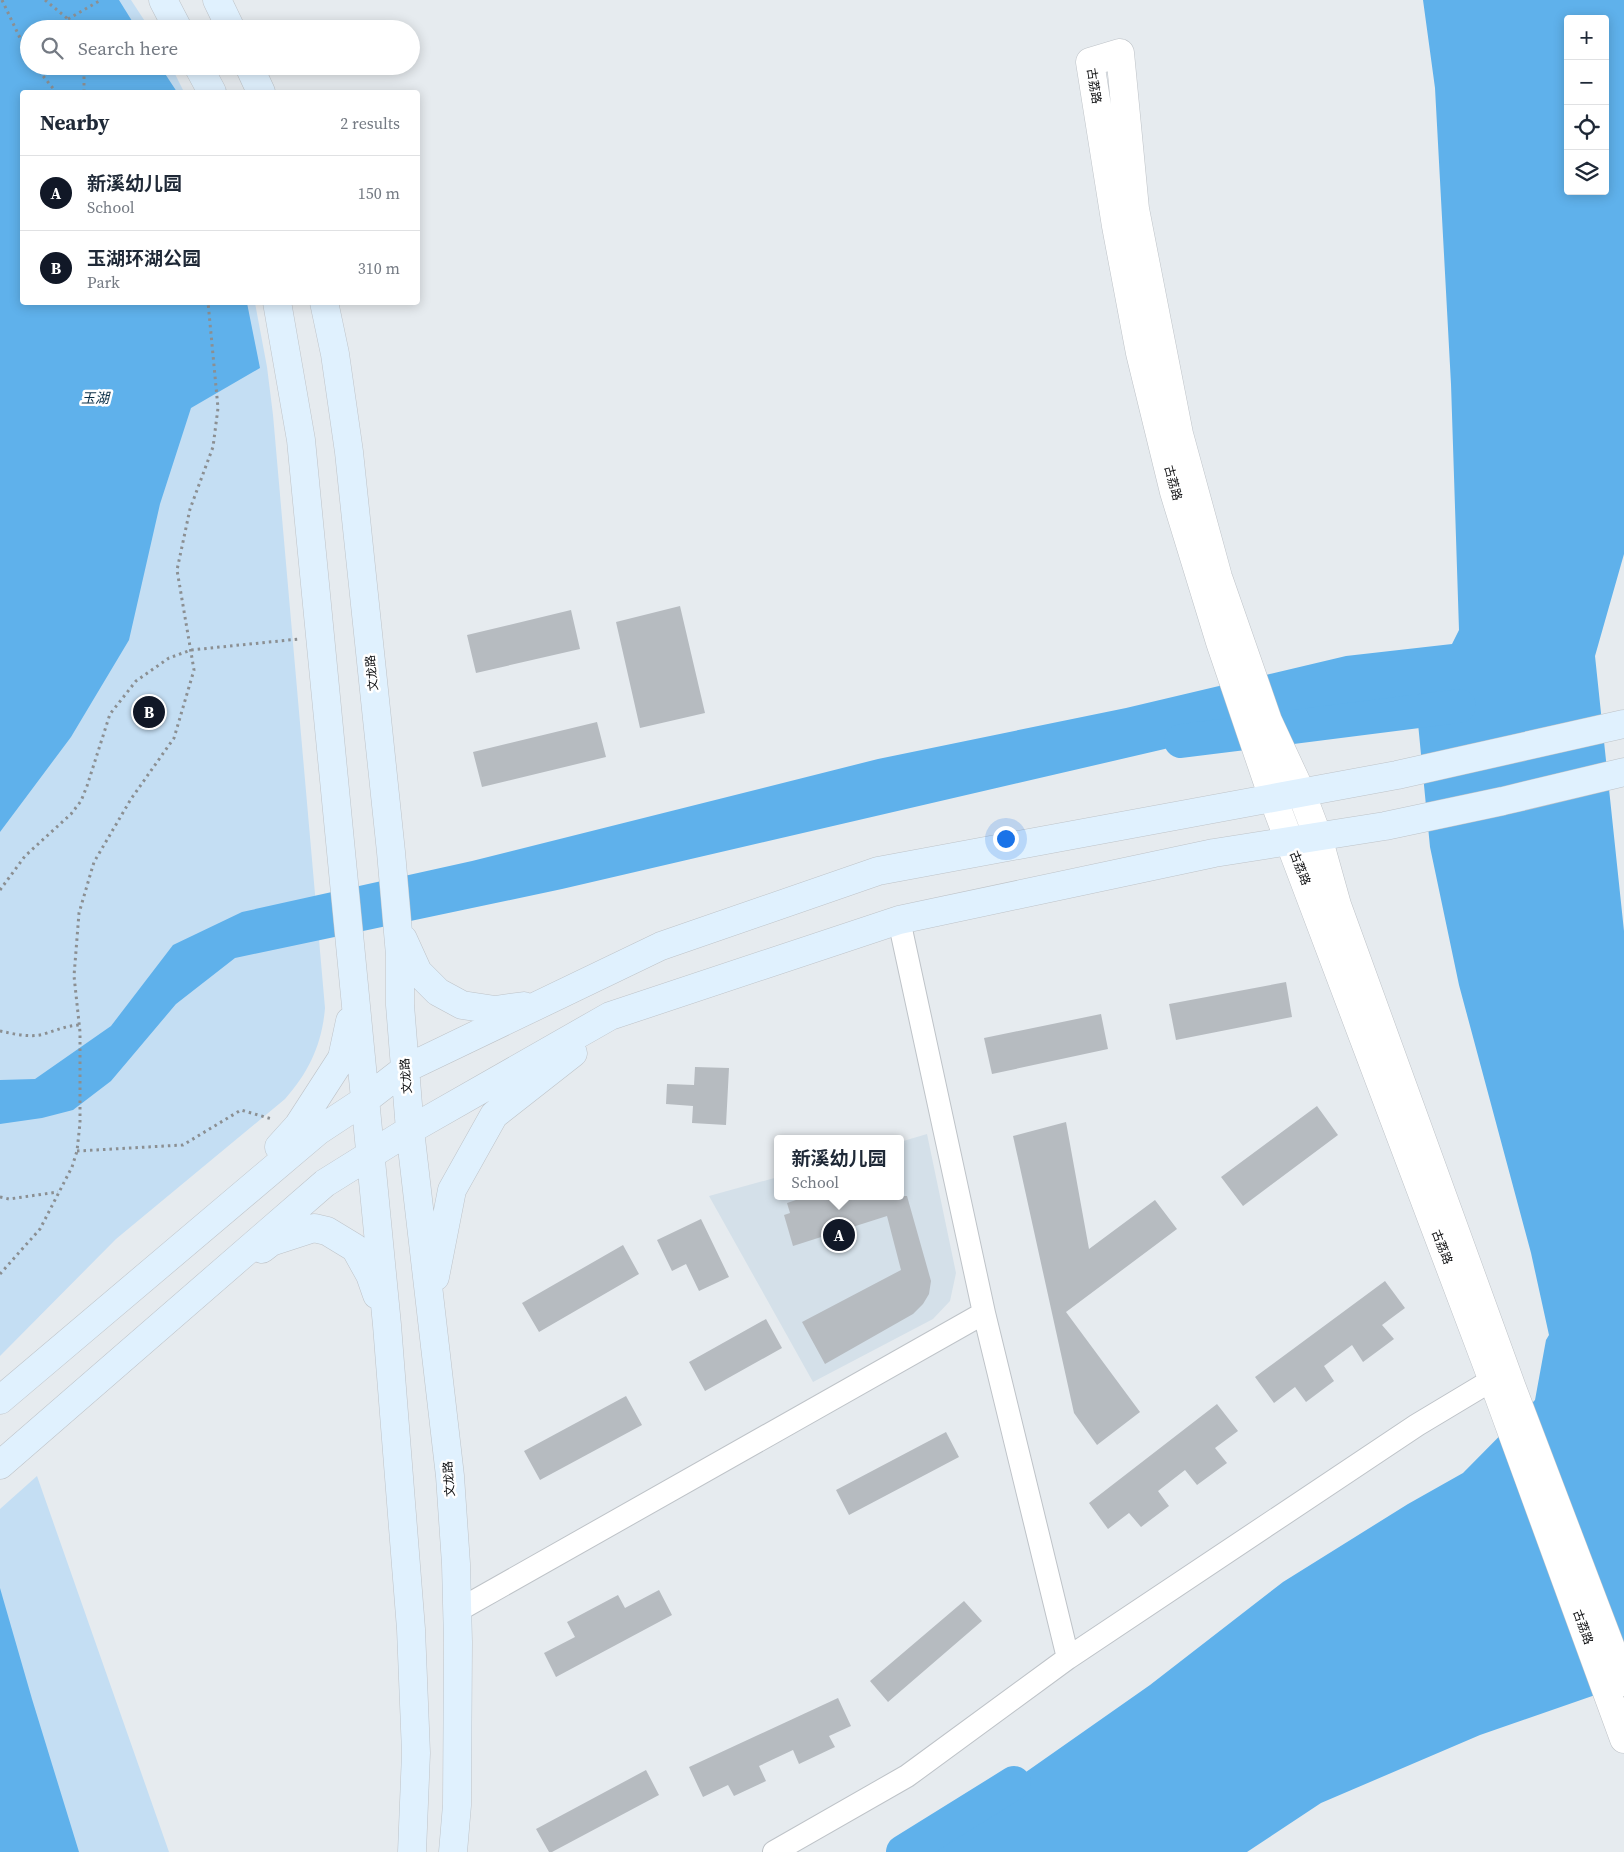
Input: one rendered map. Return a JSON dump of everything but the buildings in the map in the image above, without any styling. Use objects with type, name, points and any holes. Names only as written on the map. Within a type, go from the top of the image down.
[{"type":"main road","points":[[163,0],[173,20]]},
{"type":"main road","points":[[217,0],[227,20]]},
{"type":"main road","points":[[203,75],[211,90]]},
{"type":"main road","points":[[253,75],[260,90]]},
{"type":"main road","points":[[278,305],[300,440],[387,1325],[411,1630],[416,1753],[412,1852]]},
{"type":"main road","name":"文龙路","points":[[325,305],[335,354],[349,452],[398,926],[410,1130],[450,1476],[457,1611],[457,1805],[453,1852]]},
{"type":"main road","points":[[0,1400],[318,1131],[365,1100],[405,1068],[661,946],[878,871],[1396,775],[1619,725]]},
{"type":"main road","points":[[0,1465],[325,1183],[410,1130],[610,1016],[899,920],[1214,853],[1385,826],[1503,801],[1624,772]]},
{"type":"main road","points":[[398,926],[418,972],[438,992],[462,1005],[495,1010],[540,1004]]},
{"type":"main road","points":[[430,1302],[452,1190],[494,1115],[574,1052],[674,994]]},
{"type":"main road","points":[[211,1222],[298,1126],[342,1058],[355,995]]},
{"type":"main road","points":[[153,1331],[271,1242],[314,1228],[327,1231],[355,1248],[370,1275],[387,1325]]},
{"type":"street","name":"古荔路","points":[[1624,1682],[1501,1388],[1273,798],[1220,642],[1174,492],[1140,353],[1116,226],[1090,62],[1120,53],[1135,209],[1179,434],[1218,577],[1268,722],[1302,792],[1318,837],[1337,905],[1501,1388],[1624,1738]]},
{"type":"street","points":[[899,920],[984,1313],[1068,1658]]},
{"type":"street","points":[[457,1611],[984,1313]]},
{"type":"street","points":[[774,1852],[907,1776],[1068,1658],[1416,1425],[1501,1388]]},
{"type":"path","points":[[2,0],[20,38]]},
{"type":"path","points":[[44,0],[68,19],[102,0]]},
{"type":"path","points":[[43,75],[54,90]]},
{"type":"path","points":[[84,75],[84,90]]},
{"type":"path","points":[[0,1274],[40,1228],[72,1167],[77,1151],[80,1123],[80,1032],[74,976],[78,913],[94,862],[131,800],[174,738],[194,670],[177,570],[190,509],[212,447],[218,408],[208,305]]},
{"type":"path","points":[[0,890],[25,856],[71,814],[81,801],[110,714],[136,681],[169,658],[191,650],[300,638]]},
{"type":"path","points":[[0,1031],[16,1035],[42,1034],[65,1026],[79,1025]]},
{"type":"path","points":[[77,1151],[183,1145],[241,1110],[272,1119]]},
{"type":"path","points":[[0,1197],[9,1199],[59,1192]]},
{"type":"shaded area","points":[[0,0],[131,0],[144,20],[20,20],[20,75],[176,75],[183,90],[20,90],[20,305],[255,305],[267,367],[273,415],[325,1008],[321,1034],[313,1057],[301,1078],[285,1099],[116,1239],[0,1356]]},
{"type":"shaded area","points":[[927,1134],[956,1273],[950,1301],[933,1319],[813,1382],[709,1196],[774,1178],[774,1200],[904,1200],[904,1141]]},
{"type":"shaded area","points":[[37,1476],[169,1852],[0,1852],[0,1509]]},
{"type":"water","name":"玉湖","points":[[0,0],[119,0],[131,20],[20,20],[20,75],[166,75],[176,90],[20,90],[20,305],[247,305],[260,368],[191,408],[160,504],[129,640],[71,737],[0,832]]},
{"type":"water","points":[[1423,0],[1624,0],[1624,554],[1595,656],[1624,931],[1624,1685],[1480,1735],[1321,1803],[1247,1852],[912,1852],[1150,1685],[1283,1582],[1408,1504],[1463,1473],[1535,1400],[1546,1340],[1549,1335],[1531,1253],[1459,985],[1430,847],[1417,713],[1367,702],[562,889],[235,958],[176,1004],[111,1081],[73,1110],[42,1118],[0,1124],[0,1080],[35,1079],[111,1026],[173,945],[242,912],[472,861],[878,759],[1126,708],[1346,656],[1452,644],[1459,630],[1451,384],[1435,88]]},
{"type":"water","points":[[0,1588],[32,1699],[79,1852],[0,1852]]},
{"type":"waterway","points":[[1181,741],[1459,706]]},
{"type":"waterway","points":[[903,1852],[1014,1783]]},
{"type":"place","name":"玉湖环湖公园","points":[[149,712]]},
{"type":"place","name":"新溪幼儿园","points":[[839,1235]]}]
